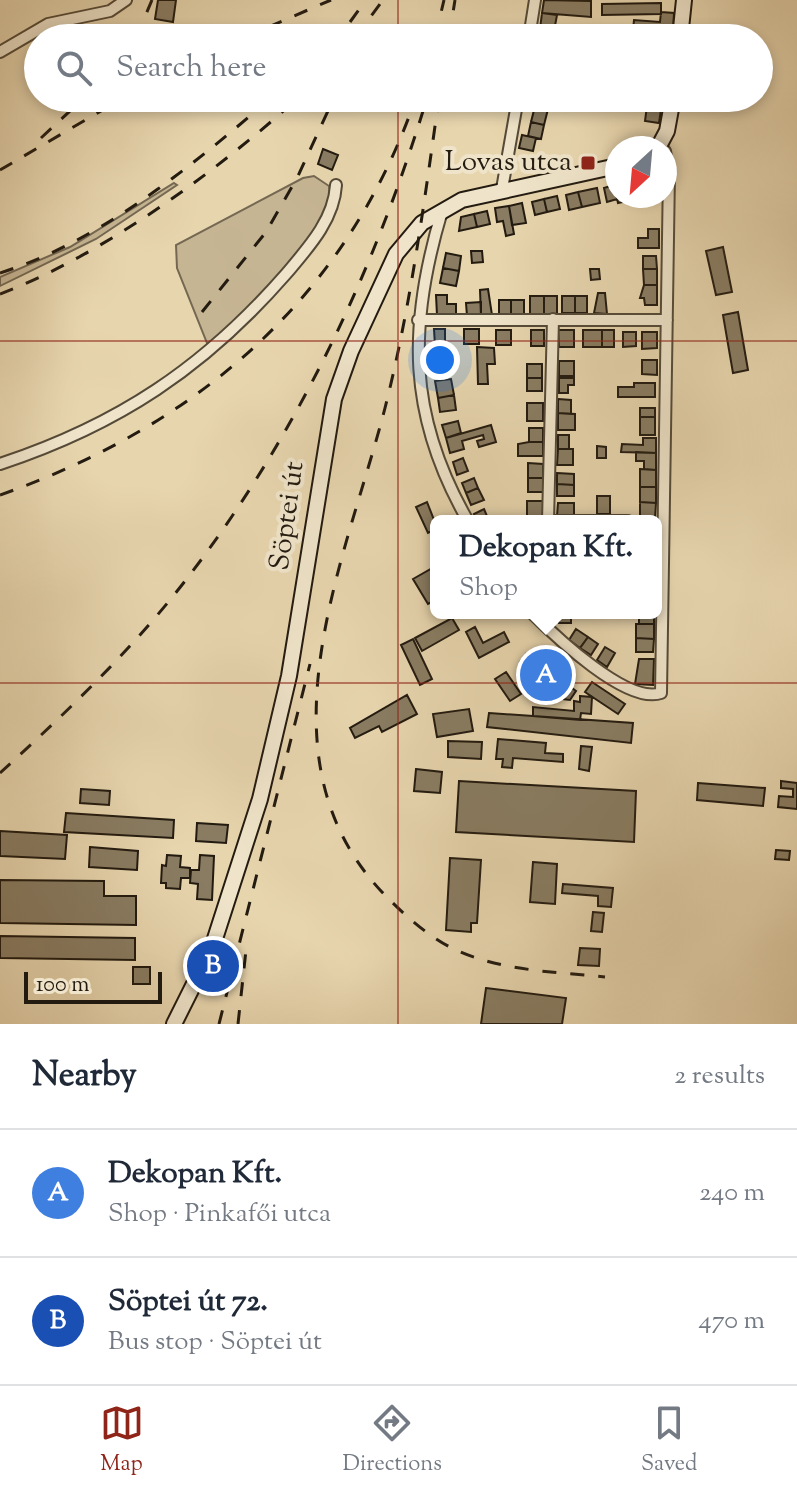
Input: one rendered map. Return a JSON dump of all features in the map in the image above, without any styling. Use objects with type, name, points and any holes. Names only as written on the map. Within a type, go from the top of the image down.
[{"type":"street","points":[[48,24],[110,11],[126,0]]},
{"type":"street","points":[[531,24],[535,0]]},
{"type":"street","points":[[681,24],[684,0]]},
{"type":"street","points":[[0,52],[24,38]]},
{"type":"street","points":[[502,189],[516,112]]},
{"type":"street","points":[[665,136],[670,112]]},
{"type":"street","name":"Söptei út","points":[[174,1024],[212,948],[269,765],[296,637],[325,439],[341,376],[396,254],[422,223],[443,209],[502,189],[605,168]]},
{"type":"street","points":[[0,464],[51,447],[120,414],[232,333],[313,239],[333,207],[336,185]]},
{"type":"street","points":[[660,515],[669,208]]},
{"type":"street","points":[[443,209],[427,262],[418,320],[418,365],[429,430],[439,462],[465,515]]},
{"type":"street","points":[[548,515],[553,319]]},
{"type":"street","points":[[418,320],[667,320]]},
{"type":"street","points":[[538,619],[596,668],[639,693],[657,695],[662,688],[661,619]]},
{"type":"street","points":[[545,627],[546,619]]},
{"type":"shaded area","points":[[314,176],[329,186],[328,203],[319,224],[265,292],[213,343],[207,343],[177,268],[176,245],[303,178]]},
{"type":"shaded area","points":[[174,183],[177,185],[96,239],[0,286],[0,277],[70,247]]},
{"type":"building","points":[[158,0],[176,0],[173,22],[155,19]]},
{"type":"building","points":[[544,0],[591,1],[591,17],[542,13]]},
{"type":"building","points":[[661,3],[661,14],[602,15],[602,4]]},
{"type":"building","points":[[661,12],[674,13],[673,24],[634,24],[634,20],[660,22]]},
{"type":"building","points":[[542,13],[557,15],[555,24],[541,24]]},
{"type":"building","points":[[534,112],[547,112],[544,125],[531,122]]},
{"type":"building","points":[[646,112],[661,112],[659,123],[645,121]]},
{"type":"building","points":[[531,122],[544,125],[541,139],[528,136]]},
{"type":"building","points":[[522,135],[536,138],[533,151],[519,148]]},
{"type":"building","points":[[323,149],[338,155],[332,170],[318,164]]},
{"type":"building","points":[[566,156],[569,168],[553,171],[550,160]]},
{"type":"building","points":[[597,188],[600,203],[582,207],[578,192]]},
{"type":"building","points":[[578,192],[582,207],[569,210],[566,195]]},
{"type":"building","points":[[557,196],[560,209],[547,212],[544,199]]},
{"type":"building","points":[[544,199],[547,212],[535,215],[532,202]]},
{"type":"building","points":[[522,203],[526,223],[512,225],[509,206]]},
{"type":"building","points":[[509,206],[514,234],[506,236],[503,221],[497,222],[495,208]]},
{"type":"building","points":[[487,211],[490,224],[477,227],[474,214]]},
{"type":"building","points":[[474,214],[477,227],[459,231],[461,217]]},
{"type":"building","points":[[648,229],[659,229],[659,248],[638,248],[638,238],[648,238]]},
{"type":"building","points":[[723,247],[732,292],[716,295],[706,251]]},
{"type":"building","points":[[471,251],[482,251],[483,262],[472,263]]},
{"type":"building","points":[[446,253],[461,256],[459,271],[443,268]]},
{"type":"building","points":[[643,256],[656,256],[657,269],[643,269]]},
{"type":"building","points":[[443,268],[459,271],[456,286],[440,283]]},
{"type":"building","points":[[590,269],[599,269],[600,279],[591,280]]},
{"type":"building","points":[[643,269],[657,269],[657,285],[644,285]]},
{"type":"building","points":[[644,285],[657,285],[657,305],[645,305],[644,298],[640,298]]},
{"type":"building","points":[[488,289],[492,315],[481,316],[480,290]]},
{"type":"building","points":[[598,293],[605,293],[607,314],[594,313]]},
{"type":"building","points":[[436,295],[447,295],[447,304],[456,304],[456,315],[437,315]]},
{"type":"building","points":[[530,296],[544,296],[544,314],[530,314]]},
{"type":"building","points":[[544,296],[557,296],[557,314],[544,314]]},
{"type":"building","points":[[562,296],[575,296],[575,313],[562,313]]},
{"type":"building","points":[[575,296],[587,296],[587,313],[575,313]]},
{"type":"building","points":[[499,300],[511,300],[511,315],[499,315]]},
{"type":"building","points":[[511,300],[524,300],[524,315],[511,315]]},
{"type":"building","points":[[481,302],[481,316],[467,316],[466,303]]},
{"type":"building","points":[[738,312],[748,370],[733,373],[723,315]]},
{"type":"building","points":[[434,329],[445,329],[445,346],[435,346]]},
{"type":"building","points":[[464,329],[479,329],[479,344],[464,344]]},
{"type":"building","points":[[496,330],[511,330],[511,345],[496,345]]},
{"type":"building","points":[[531,330],[544,330],[544,346],[531,346]]},
{"type":"building","points":[[558,330],[574,330],[574,347],[559,347]]},
{"type":"building","points":[[583,330],[602,330],[602,347],[583,347]]},
{"type":"building","points":[[602,330],[614,330],[614,347],[602,347]]},
{"type":"building","points":[[623,332],[636,332],[636,346],[623,347]]},
{"type":"building","points":[[642,332],[657,332],[657,348],[642,349]]},
{"type":"building","points":[[477,347],[494,348],[495,364],[487,364],[488,384],[478,384]]},
{"type":"building","points":[[434,357],[451,357],[451,373],[434,374]]},
{"type":"building","points":[[642,360],[657,360],[657,375],[642,374]]},
{"type":"building","points":[[559,361],[574,361],[574,376],[559,376]]},
{"type":"building","points":[[527,364],[542,364],[542,378],[527,378]]},
{"type":"building","points":[[527,378],[542,378],[542,391],[527,391]]},
{"type":"building","points":[[559,378],[574,378],[574,385],[568,385],[568,393],[559,393]]},
{"type":"building","points":[[451,379],[454,395],[438,398],[435,381]]},
{"type":"building","points":[[634,383],[655,383],[655,397],[618,397],[618,387],[634,387]]},
{"type":"building","points":[[454,395],[456,410],[440,412],[438,398]]},
{"type":"building","points":[[558,399],[571,400],[571,414],[558,413]]},
{"type":"building","points":[[527,403],[543,403],[543,421],[527,421]]},
{"type":"building","points":[[640,408],[655,408],[655,417],[640,417]]},
{"type":"building","points":[[558,413],[575,414],[575,430],[558,430]]},
{"type":"building","points":[[640,417],[655,417],[655,435],[640,435]]},
{"type":"building","points":[[458,421],[461,433],[446,438],[442,425]]},
{"type":"building","points":[[491,425],[496,442],[479,447],[477,441],[484,439],[483,435],[462,441],[464,449],[450,453],[446,438]]},
{"type":"building","points":[[529,428],[543,428],[543,442],[529,442]]},
{"type":"building","points":[[558,435],[569,435],[569,449],[558,449]]},
{"type":"building","points":[[643,438],[656,438],[656,453],[621,452],[622,444],[643,445]]},
{"type":"building","points":[[543,442],[543,456],[518,456],[518,444]]},
{"type":"building","points":[[597,446],[606,447],[606,458],[597,458]]},
{"type":"building","points":[[558,449],[573,449],[573,465],[557,465]]},
{"type":"building","points":[[636,452],[656,453],[656,470],[644,469],[644,461],[636,461]]},
{"type":"building","points":[[463,458],[468,471],[457,475],[453,462]]},
{"type":"building","points":[[528,463],[543,464],[543,478],[528,478]]},
{"type":"building","points":[[640,469],[656,470],[656,487],[640,487]]},
{"type":"building","points":[[557,473],[574,474],[574,485],[557,484]]},
{"type":"building","points":[[474,478],[478,488],[466,493],[462,483]]},
{"type":"building","points":[[528,478],[543,478],[543,492],[528,492]]},
{"type":"building","points":[[557,484],[574,485],[574,496],[557,496]]},
{"type":"building","points":[[640,487],[656,487],[656,503],[640,502]]},
{"type":"building","points":[[478,488],[484,500],[471,505],[466,493]]},
{"type":"building","points":[[597,496],[610,496],[610,514],[597,514]]},
{"type":"building","points":[[527,501],[543,501],[543,515],[527,515]]},
{"type":"building","points":[[427,502],[432,515],[430,532],[428,533],[416,507]]},
{"type":"building","points":[[640,502],[656,503],[655,515],[640,515]]},
{"type":"building","points":[[558,503],[574,503],[574,515],[557,515]]},
{"type":"building","points":[[484,509],[486,515],[474,515]]},
{"type":"building","points":[[430,569],[430,603],[428,604],[413,579]]},
{"type":"building","points":[[450,619],[459,630],[422,651],[415,638]]},
{"type":"building","points":[[559,619],[571,619],[571,623],[559,623]]},
{"type":"building","points":[[639,619],[654,619],[654,624],[639,624]]},
{"type":"building","points":[[636,624],[654,624],[654,639],[636,638]]},
{"type":"building","points":[[475,627],[483,643],[504,632],[509,642],[479,658],[466,632]]},
{"type":"building","points":[[576,629],[588,637],[580,648],[569,640]]},
{"type":"building","points":[[588,637],[598,644],[591,655],[580,648]]},
{"type":"building","points":[[636,638],[654,639],[653,652],[636,652]]},
{"type":"building","points":[[413,639],[432,679],[420,685],[401,645]]},
{"type":"building","points":[[605,647],[615,653],[607,667],[597,660]]},
{"type":"building","points":[[526,654],[576,691],[570,700],[554,698],[554,687],[520,662]]},
{"type":"building","points":[[639,659],[654,659],[653,685],[635,684]]},
{"type":"building","points":[[506,672],[521,694],[510,701],[495,679]]},
{"type":"building","points":[[592,682],[625,704],[618,714],[585,692]]},
{"type":"building","points":[[407,695],[417,714],[382,732],[379,726],[355,738],[350,728]]},
{"type":"building","points":[[580,696],[592,697],[591,714],[581,713],[580,720],[533,716],[533,707],[574,711],[574,701],[580,702]]},
{"type":"building","points":[[469,709],[473,731],[437,737],[433,714]]},
{"type":"building","points":[[489,713],[633,723],[631,743],[487,727]]},
{"type":"building","points":[[498,739],[546,743],[545,753],[563,754],[563,762],[513,758],[512,768],[502,767],[503,759],[496,759]]},
{"type":"building","points":[[448,741],[482,742],[481,759],[448,757]]},
{"type":"building","points":[[581,746],[592,747],[589,771],[579,769]]},
{"type":"building","points":[[416,769],[442,772],[440,793],[414,791]]},
{"type":"building","points":[[459,781],[636,791],[634,842],[456,832]]},
{"type":"building","points":[[781,781],[797,783],[797,809],[778,807],[779,796],[793,797],[793,789],[781,788]]},
{"type":"building","points":[[698,783],[765,788],[763,806],[697,800]]},
{"type":"building","points":[[81,789],[110,791],[109,805],[80,803]]},
{"type":"building","points":[[66,813],[174,820],[173,838],[64,832]]},
{"type":"building","points":[[197,823],[228,825],[226,843],[196,841]]},
{"type":"building","points":[[0,831],[67,835],[65,859],[0,856]]},
{"type":"building","points":[[90,847],[138,851],[137,870],[89,867]]},
{"type":"building","points":[[776,850],[790,851],[789,860],[775,859]]},
{"type":"building","points":[[167,855],[181,856],[180,867],[190,868],[190,878],[181,878],[180,889],[166,888],[166,883],[161,883],[162,865],[166,866]]},
{"type":"building","points":[[200,855],[214,856],[212,900],[197,899],[198,884],[190,883],[191,870],[199,870]]},
{"type":"building","points":[[450,858],[481,860],[477,923],[471,923],[471,932],[446,930]]},
{"type":"building","points":[[533,862],[557,864],[555,904],[530,902]]},
{"type":"building","points":[[0,880],[104,881],[104,896],[136,896],[136,925],[0,923]]},
{"type":"building","points":[[563,884],[613,888],[611,907],[598,906],[598,896],[562,893]]},
{"type":"building","points":[[593,912],[604,913],[602,932],[591,931]]},
{"type":"building","points":[[0,936],[135,938],[135,960],[0,958]]},
{"type":"building","points":[[580,948],[600,949],[599,966],[578,965]]},
{"type":"building","points":[[133,967],[150,967],[150,984],[133,984]]},
{"type":"building","points":[[486,988],[566,998],[562,1024],[481,1024]]},
{"type":"railway","points":[[142,24],[152,0]]},
{"type":"railway","points":[[275,24],[331,0]]},
{"type":"railway","points":[[350,22],[366,0]]},
{"type":"railway","points":[[365,24],[383,0]]},
{"type":"railway","points":[[438,24],[444,0]]},
{"type":"railway","points":[[451,24],[455,0]]},
{"type":"railway","points":[[41,138],[69,112]]},
{"type":"railway","points":[[0,170],[99,112]]},
{"type":"railway","points":[[0,273],[74,242],[144,199],[255,112]]},
{"type":"railway","points":[[0,294],[78,257],[157,209],[282,112]]},
{"type":"railway","points":[[202,312],[266,232],[297,178],[328,112]]},
{"type":"railway","points":[[0,495],[71,467],[137,433],[198,393],[254,348],[303,296],[347,238],[384,174],[410,112]]},
{"type":"railway","points":[[0,773],[76,702],[148,626],[192,572],[267,462],[300,405],[358,285],[384,224],[423,112]]},
{"type":"railway","points":[[437,112],[416,254],[394,369],[333,591],[321,655],[316,718],[323,779],[343,837],[381,891],[435,938],[456,950],[492,962],[529,970],[605,977]]},
{"type":"railway","points":[[219,1024],[310,664]]},
{"type":"railway","points":[[238,1024],[246,950]]},
{"type":"place","name":"Lovas utca","points":[[588,163]]},
{"type":"place","name":"Dekopan Kft.","points":[[546,675]]},
{"type":"place","name":"Söptei út 72.","points":[[213,966]]}]
